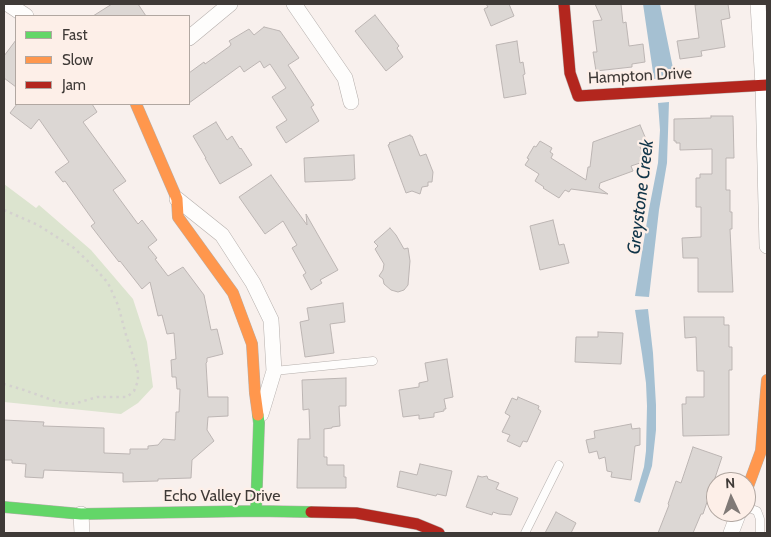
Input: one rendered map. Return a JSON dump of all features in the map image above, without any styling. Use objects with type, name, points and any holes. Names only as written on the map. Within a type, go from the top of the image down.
[{"type":"street","points":[[8,4],[24,15]]},
{"type":"street","points":[[190,37],[230,4]]},
{"type":"street","points":[[294,4],[345,78],[351,102]]},
{"type":"street","name":"Hampton Drive","points":[[564,4],[570,73],[578,96],[765,85]]},
{"type":"street","points":[[758,4],[765,85],[767,246]]},
{"type":"street","points":[[136,105],[177,199],[178,217],[233,292],[252,344],[259,423],[256,511]]},
{"type":"street","points":[[177,199],[222,235],[253,282],[271,320],[274,371],[259,423]]},
{"type":"street","points":[[753,472],[761,451],[767,380]]},
{"type":"street","name":"Echo Valley Drive","points":[[4,507],[82,514],[256,511],[356,513],[414,524],[439,533]]},
{"type":"street","points":[[82,514],[82,533]]},
{"type":"lane","points":[[274,371],[373,361]]},
{"type":"lane","points":[[525,533],[559,464]]},
{"type":"lane","points":[[756,511],[760,519],[760,533]]},
{"type":"path","points":[[4,210],[38,225],[74,248],[108,283],[118,303],[138,374],[136,387],[127,397],[96,397],[71,404],[58,402],[4,384]]},
{"type":"green space","points":[[4,184],[36,208],[39,205],[91,250],[133,299],[147,342],[153,387],[138,403],[121,414],[4,402]]},
{"type":"water","points":[[643,4],[660,4],[675,78],[654,79]]},
{"type":"water","points":[[669,102],[667,163],[659,210],[649,297],[635,296],[658,163],[660,130],[658,103]]},
{"type":"water","points":[[648,309],[653,353],[656,430],[652,466],[640,503],[634,501],[644,467],[647,406],[646,383],[635,310]]},
{"type":"building","points":[[112,4],[138,4],[145,15],[95,15]]},
{"type":"building","points":[[486,4],[509,4],[514,16],[491,26],[484,9],[488,7]]},
{"type":"building","points":[[595,4],[621,4],[623,23],[626,22],[629,46],[643,44],[645,62],[632,64],[632,67],[596,71],[593,52],[597,52],[593,21],[602,20]]},
{"type":"building","points":[[728,4],[730,18],[721,20],[725,47],[701,51],[702,56],[680,59],[677,41],[699,38],[695,5]]},
{"type":"building","points":[[375,15],[399,46],[397,48],[403,57],[386,71],[355,31]]},
{"type":"building","points":[[264,27],[280,31],[299,58],[288,65],[314,105],[311,107],[319,121],[286,143],[276,127],[287,120],[272,97],[286,88],[270,64],[264,68],[260,61],[244,72],[240,66],[190,102],[190,72],[230,46],[229,41],[249,29],[254,35]]},
{"type":"building","points":[[15,41],[15,86],[4,78],[4,56]]},
{"type":"building","points":[[517,41],[520,63],[523,62],[526,94],[504,98],[496,45]]},
{"type":"building","points":[[16,105],[93,105],[97,112],[83,122],[126,181],[113,190],[138,224],[142,220],[157,240],[148,247],[168,276],[183,267],[204,295],[211,330],[217,329],[223,354],[207,358],[208,397],[228,397],[228,416],[208,417],[207,430],[214,441],[192,460],[191,478],[123,482],[123,473],[44,470],[43,478],[25,477],[26,464],[12,463],[12,460],[4,460],[4,420],[44,422],[43,426],[104,428],[104,453],[130,454],[130,449],[148,449],[148,446],[158,445],[163,439],[175,440],[176,412],[179,412],[180,389],[177,389],[176,377],[172,377],[171,360],[176,359],[174,333],[167,334],[162,315],[158,316],[150,282],[142,289],[91,226],[95,223],[65,181],[63,182],[55,172],[69,162],[39,119],[31,129],[10,113]]},
{"type":"building","points":[[711,116],[733,116],[734,158],[726,158],[726,190],[730,190],[730,212],[732,212],[732,229],[730,229],[733,292],[698,292],[698,258],[683,258],[682,238],[701,237],[701,207],[696,207],[696,178],[700,178],[700,174],[712,174],[712,149],[680,150],[680,143],[674,141],[674,119],[711,118]]},
{"type":"building","points":[[216,122],[227,140],[232,136],[252,165],[220,184],[193,136]]},
{"type":"building","points":[[640,125],[648,144],[640,147],[646,161],[631,166],[633,171],[600,183],[599,188],[608,194],[571,189],[569,192],[565,190],[559,198],[535,181],[539,174],[525,165],[534,146],[536,147],[540,141],[552,148],[550,152],[553,154],[551,158],[586,180],[588,167],[590,167],[593,142]]},
{"type":"building","points":[[410,135],[420,156],[426,154],[433,172],[432,182],[428,182],[428,186],[422,187],[420,194],[412,191],[406,193],[388,145]]},
{"type":"building","points":[[354,155],[355,179],[305,182],[304,158]]},
{"type":"building","points":[[271,175],[307,225],[306,214],[338,270],[320,280],[322,283],[311,290],[303,275],[306,273],[292,248],[297,245],[283,221],[265,234],[239,197]]},
{"type":"building","points":[[553,220],[559,245],[564,244],[569,263],[540,270],[530,226]]},
{"type":"building","points":[[390,228],[404,249],[408,248],[410,261],[408,285],[404,290],[398,292],[391,290],[379,276],[384,264],[375,249],[378,246],[374,242]]},
{"type":"building","points":[[343,303],[345,322],[330,324],[334,353],[305,357],[300,322],[309,320],[307,308]]},
{"type":"building","points":[[684,317],[724,317],[724,325],[729,325],[729,347],[732,347],[732,370],[729,370],[729,435],[683,436],[682,404],[686,404],[686,397],[704,397],[704,371],[697,371],[696,337],[685,338]]},
{"type":"building","points":[[598,332],[623,333],[621,364],[575,362],[576,337],[598,337]]},
{"type":"building","points":[[447,359],[453,397],[444,399],[446,409],[434,413],[434,417],[419,419],[419,415],[403,417],[399,390],[419,387],[419,383],[428,381],[425,363]]},
{"type":"building","points":[[346,378],[346,406],[339,406],[340,426],[324,429],[324,457],[327,457],[327,465],[344,465],[346,488],[297,488],[298,439],[310,439],[309,409],[303,410],[302,380]]},
{"type":"building","points":[[518,397],[539,406],[538,409],[541,411],[527,442],[523,441],[520,447],[507,441],[510,435],[502,432],[510,416],[505,413],[512,398],[517,400]]},
{"type":"building","points":[[631,424],[632,429],[640,428],[640,445],[635,446],[631,480],[611,477],[612,472],[607,471],[605,457],[599,459],[597,451],[589,453],[586,440],[595,438],[594,431]]},
{"type":"building","points":[[693,447],[722,457],[717,472],[706,472],[706,505],[693,533],[658,533],[676,481],[681,483]]},
{"type":"building","points":[[420,464],[452,471],[446,496],[437,494],[436,496],[397,487],[400,471],[417,475]]},
{"type":"building","points":[[478,476],[487,476],[488,479],[499,483],[496,489],[518,498],[511,515],[493,512],[492,515],[466,507]]},
{"type":"building","points":[[556,512],[576,523],[571,533],[545,533]]},
{"type":"traffic: fast","points":[[256,511],[258,415]]},
{"type":"traffic: fast","points":[[4,507],[81,514],[311,512]]},
{"type":"traffic: slow","points":[[136,105],[177,199],[178,217],[233,293],[252,344],[258,415]]},
{"type":"traffic: slow","points":[[753,472],[761,451],[767,380]]},
{"type":"traffic: jam","points":[[564,4],[570,73],[578,96],[767,85]]},
{"type":"traffic: jam","points":[[311,512],[356,513],[417,524],[439,533]]},
{"type":"water label","name":"Greystone Creek","points":[[641,197]]}]
